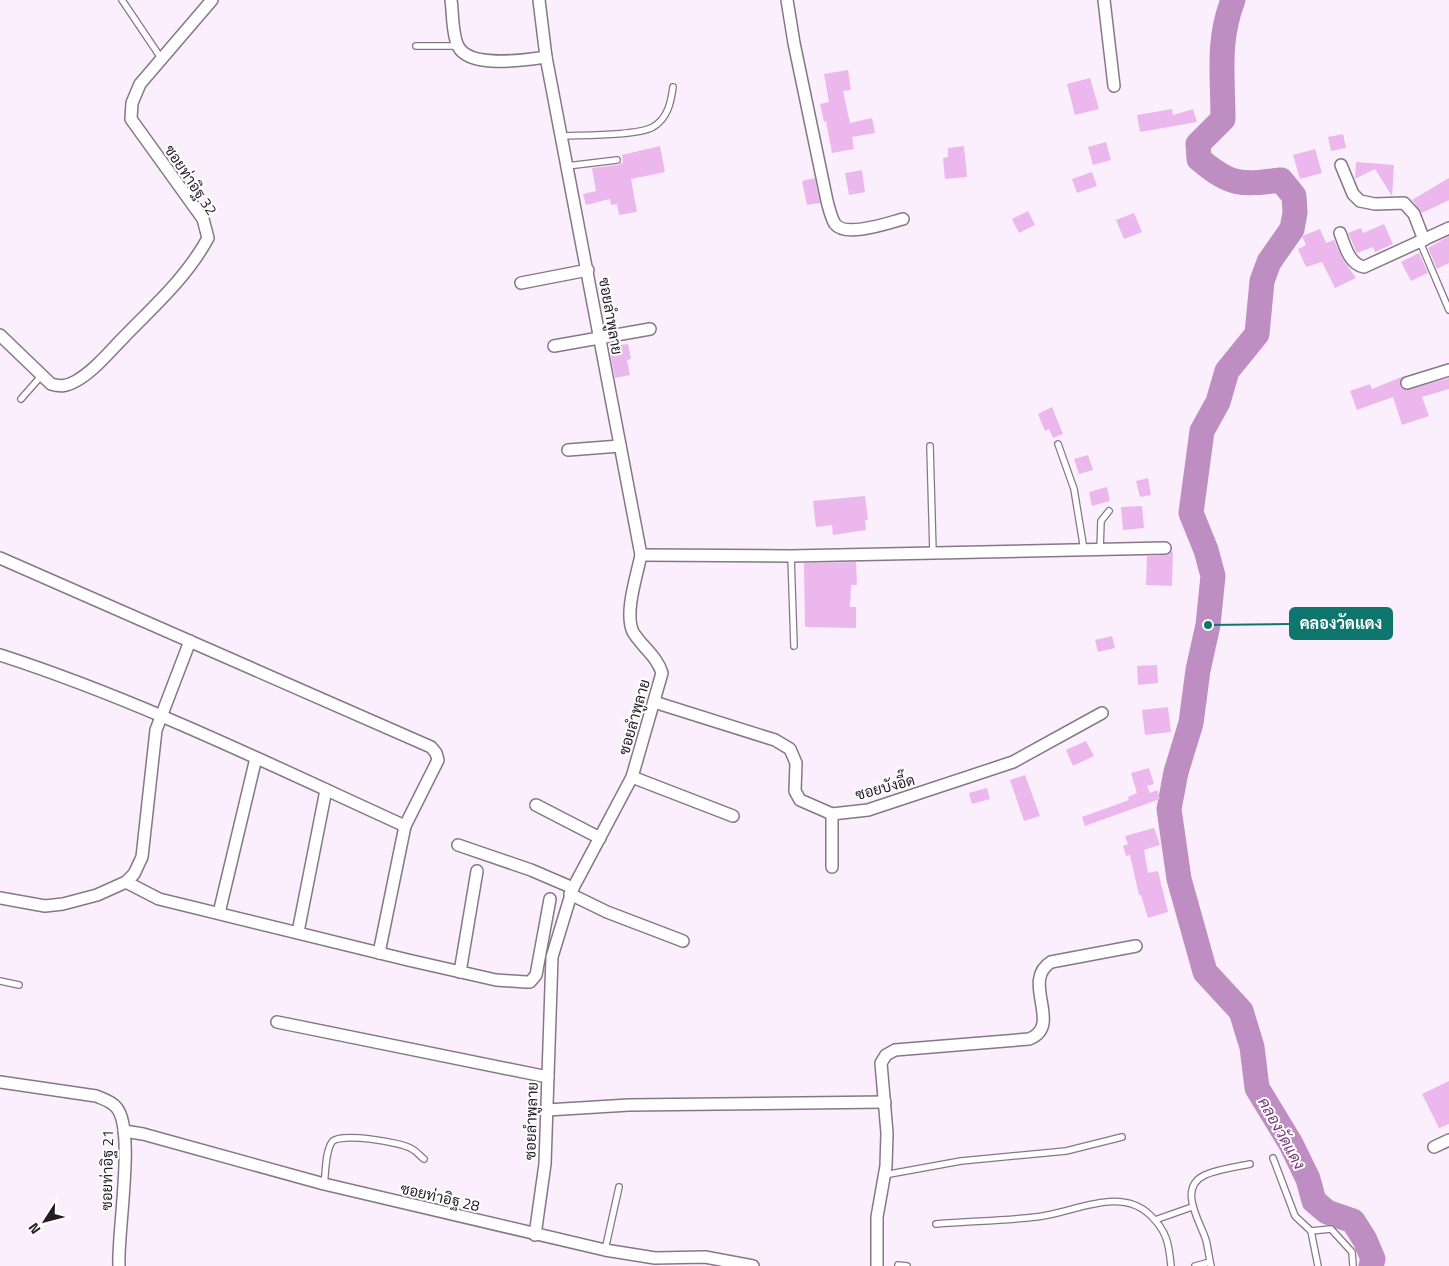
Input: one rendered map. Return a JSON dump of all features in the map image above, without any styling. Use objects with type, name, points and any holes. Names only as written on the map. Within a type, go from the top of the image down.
[{"type":"street","name":"ซอยท่าอิฐ 32","points":[[0,335],[51,384],[61,387],[77,381],[106,355],[181,278],[198,257],[208,238],[203,219],[131,119],[132,103],[140,84],[212,0]]},
{"type":"street","points":[[452,0],[458,46],[469,57],[482,60],[519,61],[546,57]]},
{"type":"street","name":"ซอยลำพูลาย","points":[[535,1234],[545,1164],[552,957],[572,891],[632,778],[662,673],[659,663],[634,632],[630,622],[630,610],[641,555],[588,270],[566,166],[546,57],[539,0]]},
{"type":"street","points":[[787,0],[794,43],[827,201],[836,224],[842,230],[853,230],[903,220]]},
{"type":"street","points":[[1104,0],[1114,86]]},
{"type":"street","points":[[1341,165],[1353,194],[1366,203],[1404,203],[1414,214],[1422,241]]},
{"type":"street","points":[[1340,233],[1352,259],[1358,266],[1364,267],[1449,228]]},
{"type":"street","points":[[521,282],[588,270]]},
{"type":"street","points":[[554,346],[650,329]]},
{"type":"street","points":[[1407,383],[1449,370]]},
{"type":"street","points":[[568,450],[620,446]]},
{"type":"street","points":[[641,555],[791,556],[1165,548]]},
{"type":"street","points":[[0,558],[431,747],[436,753],[438,760],[405,826],[379,953]]},
{"type":"street","points":[[0,898],[45,906],[63,904],[97,894],[126,882],[134,874],[142,857],[156,730],[160,715],[190,641]]},
{"type":"street","points":[[0,655],[54,672],[160,715],[405,826]]},
{"type":"street","name":"ซอยบังอี๊ด","points":[[654,702],[775,740],[790,749],[796,764],[795,791],[800,800],[832,814],[868,810],[1013,762],[1102,713]]},
{"type":"street","points":[[219,913],[256,758]]},
{"type":"street","points":[[632,778],[734,816]]},
{"type":"street","points":[[298,932],[326,790]]},
{"type":"street","points":[[536,805],[600,838]]},
{"type":"street","points":[[832,814],[832,867]]},
{"type":"street","points":[[458,845],[531,870],[607,912],[683,941]]},
{"type":"street","points":[[460,972],[477,872]]},
{"type":"street","points":[[126,882],[159,899],[460,972],[496,980],[530,982],[536,975],[550,899]]},
{"type":"street","points":[[877,1266],[877,1217],[884,1175],[887,1133],[881,1063],[886,1055],[895,1050],[1028,1039],[1038,1036],[1044,1027],[1039,976],[1042,968],[1051,962],[1136,946]]},
{"type":"street","points":[[277,1022],[548,1077]]},
{"type":"street","name":"ซอยท่าอิฐ 21","points":[[0,1082],[102,1098],[115,1106],[123,1120],[124,1131],[119,1266]]},
{"type":"street","points":[[547,1110],[629,1105],[885,1102]]},
{"type":"street","name":"ซอยท่าอิฐ 28","points":[[124,1131],[143,1134],[324,1184],[605,1250],[655,1258],[705,1257],[753,1266]]},
{"type":"street","points":[[1434,1147],[1449,1140]]},
{"type":"lane","points":[[122,0],[161,58]]},
{"type":"lane","points":[[416,46],[458,46]]},
{"type":"lane","points":[[561,136],[638,131],[652,127],[668,109],[673,87]]},
{"type":"lane","points":[[566,166],[617,160]]},
{"type":"lane","points":[[1422,241],[1449,310]]},
{"type":"lane","points":[[21,399],[42,375]]},
{"type":"lane","points":[[1058,444],[1074,489],[1084,550]]},
{"type":"lane","points":[[930,446],[933,553]]},
{"type":"lane","points":[[1100,550],[1099,529],[1101,522],[1109,511]]},
{"type":"lane","points":[[791,556],[794,646]]},
{"type":"lane","points":[[0,981],[19,985]]},
{"type":"lane","points":[[324,1184],[329,1151],[332,1141],[338,1137],[348,1136],[403,1145],[412,1148],[424,1159]]},
{"type":"lane","points":[[884,1175],[962,1160],[1066,1151],[1122,1137]]},
{"type":"lane","points":[[1273,1158],[1294,1216],[1310,1232],[1318,1266]]},
{"type":"lane","points":[[1195,1266],[1211,1264],[1206,1240],[1192,1207],[1192,1190],[1197,1180],[1205,1175],[1250,1164]]},
{"type":"lane","points":[[605,1250],[619,1187]]},
{"type":"lane","points":[[936,1224],[1036,1217],[1123,1200],[1141,1206],[1162,1227],[1169,1248],[1171,1266]]},
{"type":"lane","points":[[1155,1220],[1192,1207]]},
{"type":"lane","points":[[1310,1232],[1331,1228],[1352,1252],[1353,1266]]},
{"type":"lane","points":[[898,1265],[907,1266]]},
{"type":"building","points":[[848,70],[851,90],[843,91],[850,123],[872,118],[875,133],[852,137],[854,149],[832,153],[826,121],[824,122],[820,104],[829,102],[824,74]]},
{"type":"building","points":[[1090,78],[1099,109],[1075,115],[1067,84]]},
{"type":"building","points":[[1172,109],[1173,115],[1193,109],[1197,122],[1140,132],[1137,115]]},
{"type":"building","points":[[1343,134],[1346,148],[1331,151],[1328,137]]},
{"type":"building","points":[[1106,142],[1111,160],[1093,165],[1088,147]]},
{"type":"building","points":[[660,146],[665,172],[631,179],[637,212],[619,215],[617,204],[611,205],[610,199],[586,205],[583,194],[596,191],[592,168],[618,165],[623,162],[622,155]]},
{"type":"building","points":[[964,146],[967,177],[945,179],[943,158],[948,157],[948,148]]},
{"type":"building","points":[[1315,149],[1322,173],[1300,179],[1293,155]]},
{"type":"building","points":[[1356,162],[1394,165],[1392,196],[1375,169],[1355,179]]},
{"type":"building","points":[[862,170],[865,192],[849,195],[845,173]]},
{"type":"building","points":[[1092,172],[1097,186],[1077,193],[1072,179]]},
{"type":"building","points":[[815,178],[820,203],[807,205],[802,181]]},
{"type":"building","points":[[1449,178],[1449,200],[1422,213],[1412,200]]},
{"type":"building","points":[[1028,211],[1035,225],[1019,233],[1012,219]]},
{"type":"building","points":[[1134,213],[1142,232],[1124,239],[1116,220]]},
{"type":"building","points":[[1384,224],[1393,244],[1375,252],[1373,247],[1357,253],[1348,233],[1361,228],[1363,233]]},
{"type":"building","points":[[1320,229],[1326,243],[1334,240],[1342,258],[1356,278],[1335,288],[1322,262],[1306,267],[1298,249],[1306,245],[1302,236]]},
{"type":"building","points":[[1449,236],[1449,263],[1437,269],[1428,248]]},
{"type":"building","points":[[1419,253],[1428,273],[1411,281],[1401,262]]},
{"type":"building","points":[[628,344],[631,359],[627,360],[630,375],[615,378],[609,347]]},
{"type":"building","points":[[1404,376],[1400,385],[1406,390],[1449,378],[1449,389],[1422,397],[1429,416],[1402,425],[1393,397],[1357,410],[1350,391],[1370,384],[1372,389]]},
{"type":"building","points":[[1052,407],[1063,434],[1053,438],[1049,429],[1045,431],[1038,414]]},
{"type":"building","points":[[1088,455],[1093,470],[1079,474],[1074,459]]},
{"type":"building","points":[[1148,478],[1151,495],[1140,497],[1136,481]]},
{"type":"building","points":[[1107,487],[1110,501],[1092,506],[1089,492]]},
{"type":"building","points":[[865,496],[868,520],[865,520],[866,530],[833,535],[832,525],[816,527],[813,501]]},
{"type":"building","points":[[1142,506],[1144,528],[1123,530],[1121,507]]},
{"type":"building","points":[[1173,551],[1172,586],[1146,585],[1147,556],[1166,555]]},
{"type":"building","points":[[856,562],[857,585],[851,585],[850,607],[856,607],[856,628],[805,627],[804,563]]},
{"type":"building","points":[[1112,636],[1115,648],[1098,652],[1095,640]]},
{"type":"building","points":[[1157,665],[1158,683],[1138,685],[1137,666]]},
{"type":"building","points":[[1168,707],[1171,732],[1145,735],[1142,710]]},
{"type":"building","points":[[1086,741],[1094,756],[1073,766],[1066,750]]},
{"type":"building","points":[[1149,768],[1154,784],[1147,786],[1150,793],[1157,790],[1160,799],[1085,826],[1082,817],[1129,800],[1128,797],[1137,793],[1131,773]]},
{"type":"building","points":[[1025,775],[1040,816],[1024,821],[1010,780]]},
{"type":"building","points":[[987,788],[990,799],[972,804],[969,793]]},
{"type":"building","points":[[1154,828],[1160,845],[1144,850],[1148,873],[1158,871],[1168,912],[1148,918],[1141,895],[1139,895],[1130,855],[1126,856],[1123,846],[1128,844],[1125,836]]},
{"type":"building","points":[[1449,1081],[1449,1124],[1439,1128],[1422,1094]]},
{"type":"waterway","name":"คลองวัดแดง","points":[[1233,0],[1228,15],[1223,44],[1223,119],[1198,144],[1199,159],[1228,179],[1237,182],[1255,183],[1281,180],[1294,196],[1295,213],[1292,229],[1269,262],[1262,281],[1257,334],[1227,371],[1218,402],[1202,431],[1191,513],[1206,550],[1213,576],[1208,625],[1198,670],[1191,723],[1176,772],[1169,809],[1179,879],[1205,972],[1241,1011],[1252,1047],[1257,1088],[1291,1144],[1308,1179],[1314,1201],[1327,1212],[1353,1221],[1365,1240],[1373,1259],[1371,1266]]},
{"type":"place","name":"คลองวัดแดง","points":[[1208,625]]}]
